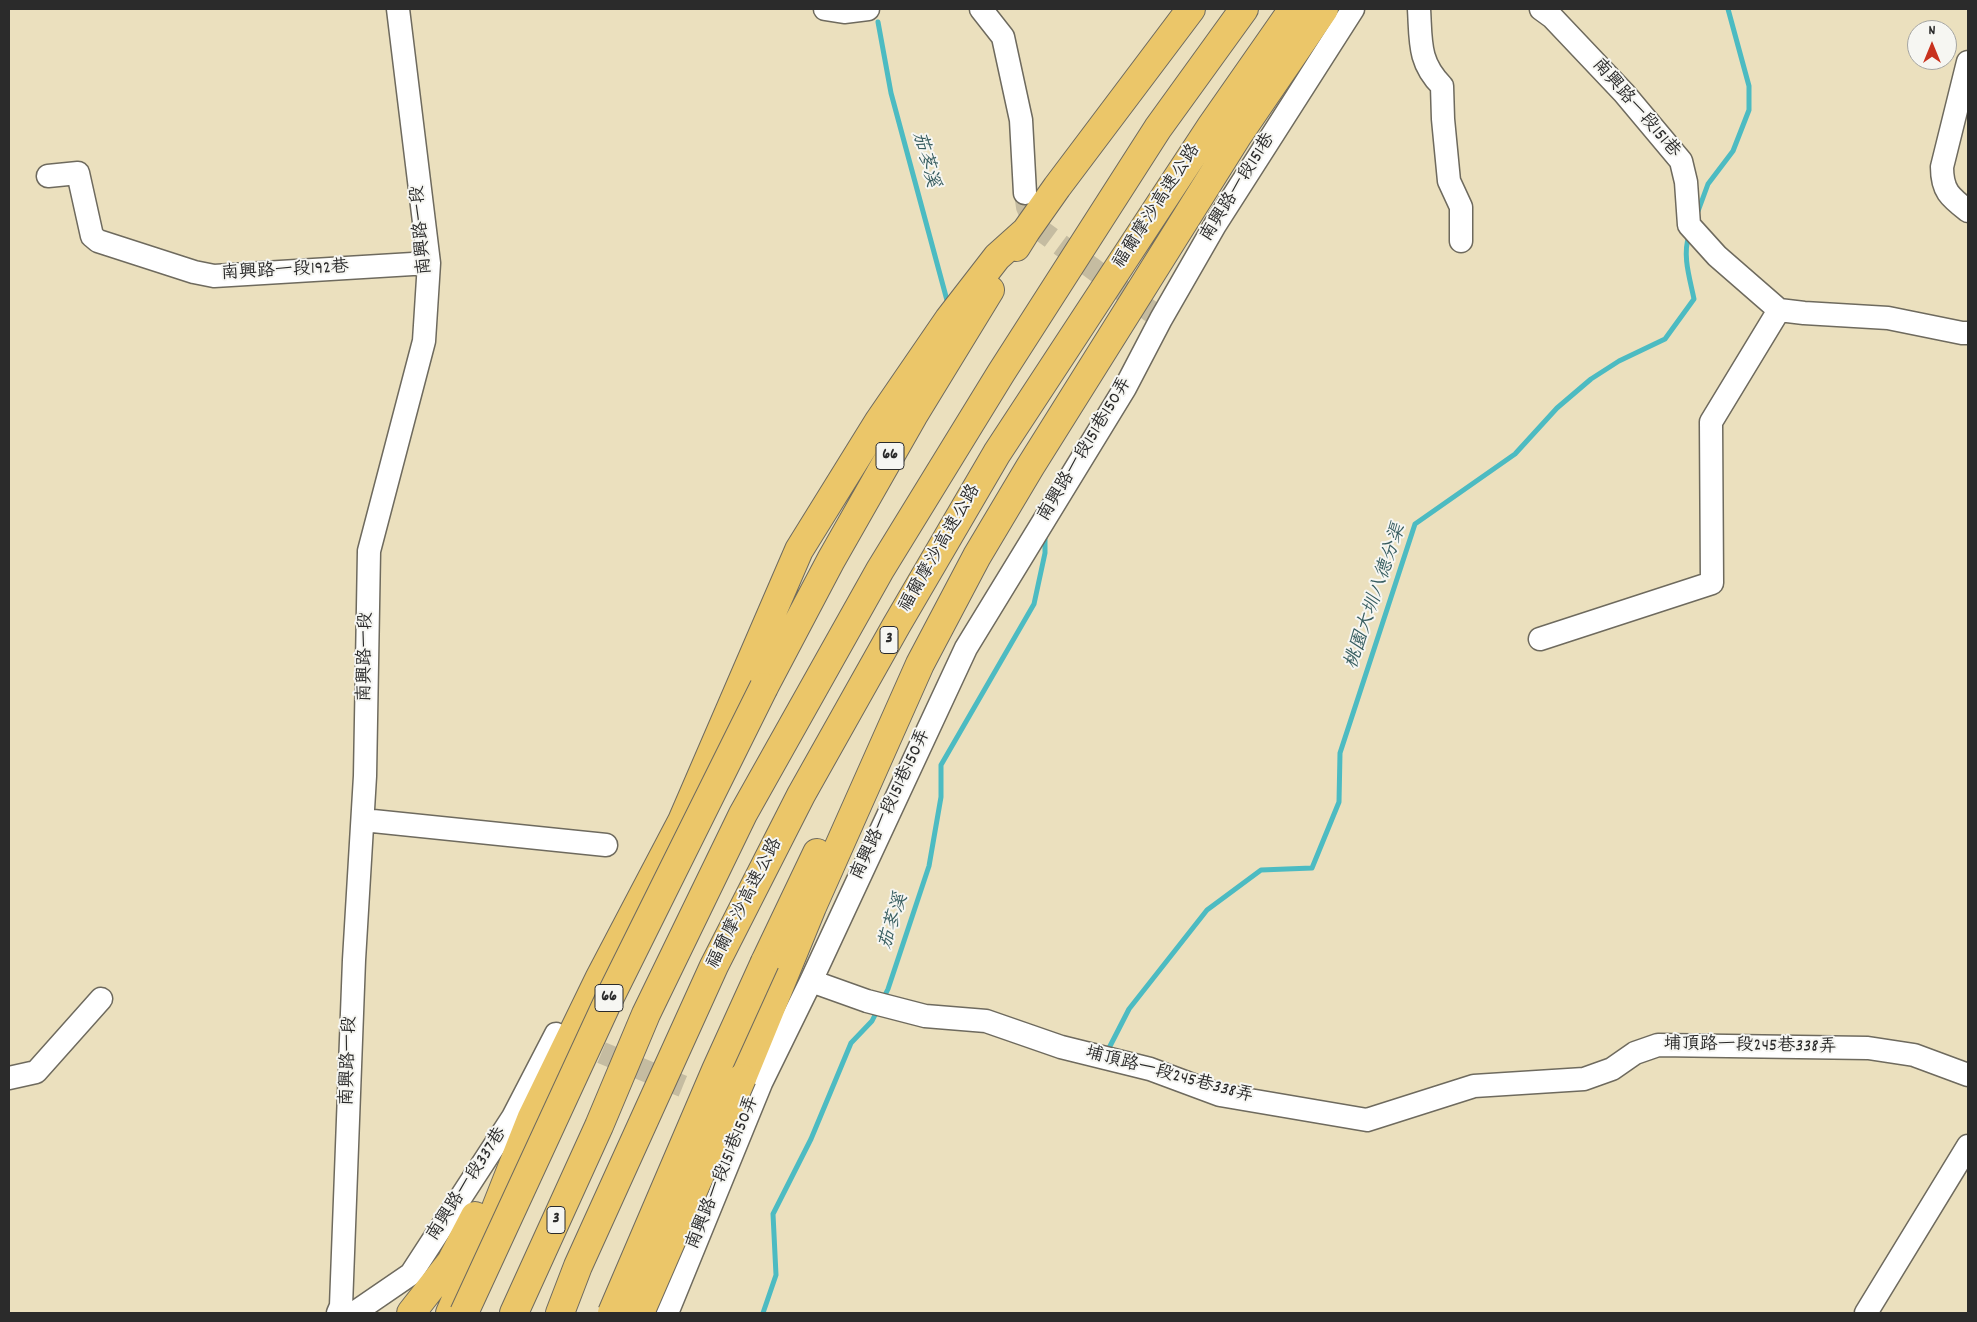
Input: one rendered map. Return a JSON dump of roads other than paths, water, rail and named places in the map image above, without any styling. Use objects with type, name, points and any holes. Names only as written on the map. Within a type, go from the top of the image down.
[{"type":"highway","points":[[411,1313],[451,1262],[532,1117],[599,979],[682,821],[799,550],[879,421],[949,319],[997,257],[1026,231],[1120,102],[1191,9]]},
{"type":"highway","name":"3","points":[[514,1313],[599,1126],[646,1014],[743,814],[880,570],[1001,373],[1158,128],[1244,9]]},
{"type":"highway","name":"福爾摩沙高速公路","points":[[560,1313],[578,1266],[710,975],[801,795],[997,454],[1212,125],[1294,9]]},
{"type":"highway","points":[[612,1313],[716,1070],[765,962],[849,788],[920,664],[977,556],[1030,467],[1238,135],[1324,9]]},
{"type":"highway","name":"66","points":[[464,1313],[609,999],[764,687],[831,560],[898,441],[1026,231]]},
{"type":"highway","points":[[640,1313],[742,1078],[812,907],[920,664]]},
{"type":"highway","points":[[450,1313],[496,1208],[532,1117]]},
{"type":"street","name":"南興路一段","points":[[338,1313],[341,1306],[354,960],[365,776],[369,551],[424,341],[429,263],[398,9]]},
{"type":"street","points":[[825,9],[844,12],[868,9]]},
{"type":"street","points":[[981,9],[1003,37],[1021,120],[1025,192]]},
{"type":"street","name":"南興路一段151巷","points":[[1161,319],[1214,225],[1353,9]]},
{"type":"street","points":[[1419,9],[1422,51],[1431,75],[1442,86],[1449,181],[1461,206],[1461,240]]},
{"type":"street","name":"南興路一段151巷","points":[[1541,9],[1552,17],[1624,93],[1681,161],[1693,230],[1716,256],[1779,310]]},
{"type":"street","points":[[1968,62],[1942,166],[1942,181],[1950,198],[1968,211]]},
{"type":"street","name":"南興路一段192巷","points":[[48,176],[78,173],[92,236],[98,241],[194,272],[214,276],[429,263]]},
{"type":"street","points":[[1540,639],[1712,583],[1711,422],[1779,310],[1888,318],[1962,334],[1968,333]]},
{"type":"street","name":"南興路一段151巷150弄","points":[[667,1313],[751,1105],[966,648],[1125,388],[1161,319]]},
{"type":"street","points":[[363,820],[606,845]]},
{"type":"street","name":"埔頂路一段245巷338弄","points":[[811,980],[867,1001],[925,1016],[986,1021],[1061,1047],[1150,1069],[1220,1095],[1367,1120],[1474,1086],[1584,1079],[1612,1069],[1634,1054],[1658,1045],[1868,1048],[1914,1055],[1968,1074]]},
{"type":"street","points":[[9,1078],[36,1072],[101,1000]]},
{"type":"street","name":"南興路一段337巷","points":[[354,1313],[411,1274],[513,1116],[556,1034]]},
{"type":"street","points":[[1866,1313],[1968,1146]]},
{"type":"waterway","name":"桃園大圳八德分渠","points":[[1697,214],[1708,184],[1733,151],[1749,110],[1749,86],[1728,9]]},
{"type":"waterway","name":"茄苳溪","points":[[878,22],[891,93],[948,304]]},
{"type":"waterway","name":"桃園大圳八德分渠","points":[[1107,1052],[1129,1009],[1207,910],[1261,870],[1312,868],[1339,802],[1340,753],[1415,524],[1515,454],[1557,408],[1591,379],[1619,361],[1665,339],[1694,299],[1686,259],[1689,236]]},
{"type":"waterway","name":"茄苳溪","points":[[883,999],[929,866],[941,797],[941,765],[1034,604],[1045,553],[1045,534]]},
{"type":"waterway","name":"茄苳溪","points":[[763,1313],[776,1275],[773,1214],[811,1139],[851,1043],[872,1021],[877,1011]]},
{"type":"tunnel","points":[[1025,193],[1027,207],[1035,226],[1161,319]]},
{"type":"tunnel","points":[[571,1040],[721,1102]]}]
